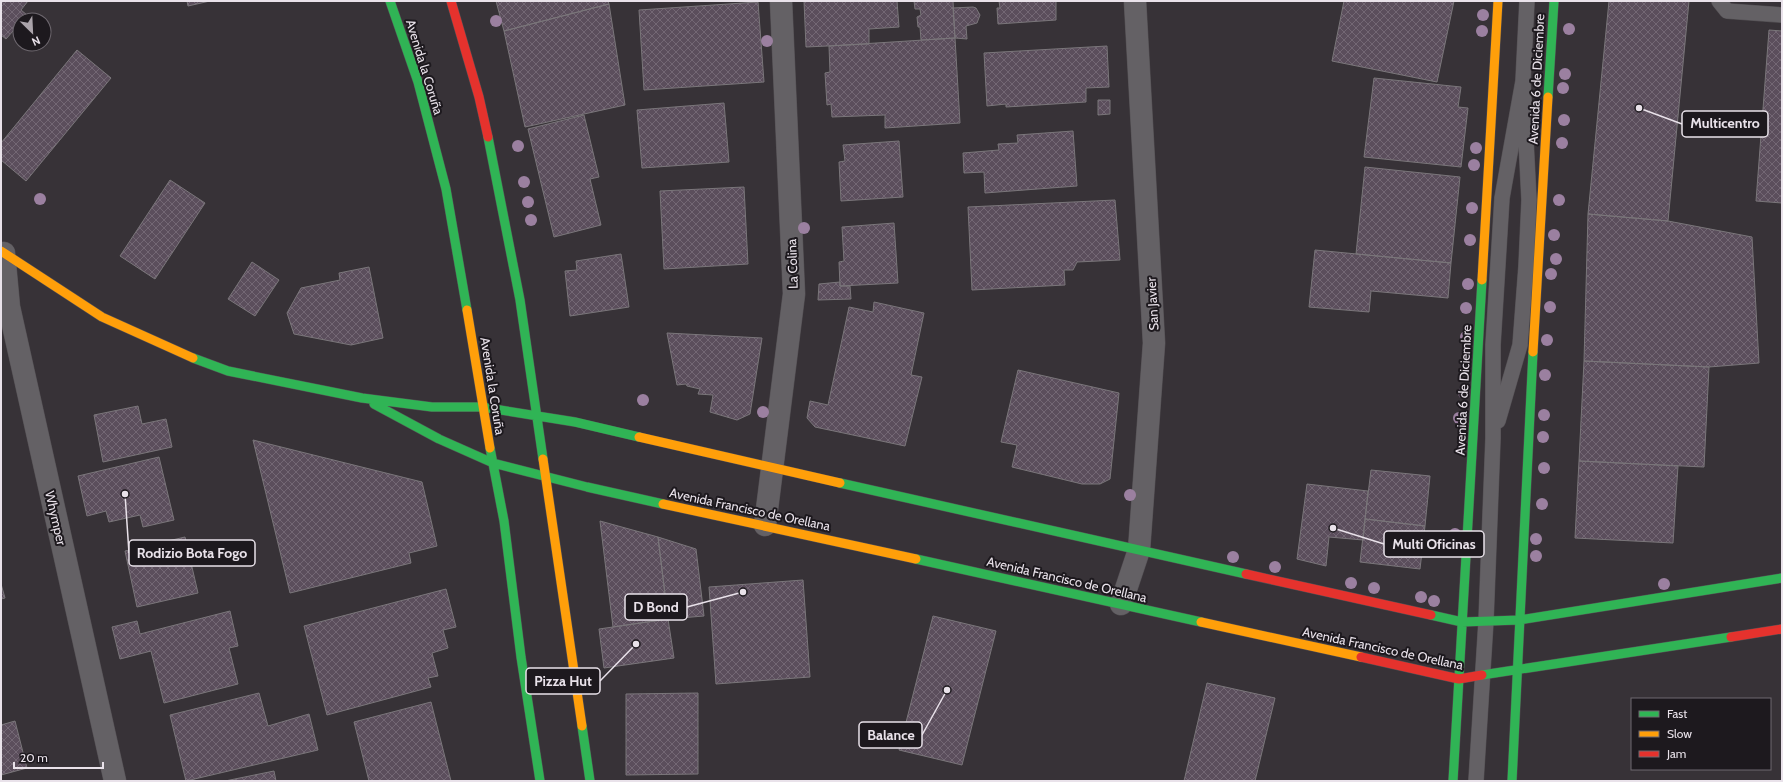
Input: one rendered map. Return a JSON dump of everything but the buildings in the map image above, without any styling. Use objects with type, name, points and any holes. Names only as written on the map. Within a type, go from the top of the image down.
[{"type":"main road","name":"Avenida la Coruña","points":[[390,1],[418,82],[446,189],[475,356],[482,407],[504,521],[521,657],[540,781]]},
{"type":"main road","points":[[451,1],[479,97],[497,177],[520,300],[544,475],[590,781]]},
{"type":"main road","name":"Avenida 6 de Diciembre","points":[[1453,781],[1498,1]]},
{"type":"main road","name":"Avenida 6 de Diciembre","points":[[1512,781],[1519,670],[1519,620],[1554,1]]},
{"type":"main road","name":"Avenida Francisco de Orellana","points":[[2,252],[102,317],[181,354],[228,372],[362,398],[432,407],[482,407],[575,422],[772,468],[1462,622],[1519,620],[1782,578]]},
{"type":"main road","name":"Avenida Francisco de Orellana","points":[[362,398],[438,439],[494,463],[587,487],[1459,679],[1782,629]]},
{"type":"street","name":"La Colina","points":[[765,525],[794,294],[781,1]]},
{"type":"street","name":"San Javier","points":[[1121,604],[1139,550],[1154,343],[1135,1]]},
{"type":"street","name":"Whymper","points":[[2,252],[9,307],[115,781]]},
{"type":"lane","points":[[1493,438],[1520,345],[1529,200],[1523,81],[1527,1]]},
{"type":"lane","points":[[1719,1],[1727,11],[1782,15]]},
{"type":"lane","points":[[1476,781],[1486,621],[1493,438],[1492,345],[1502,198],[1523,81]]},
{"type":"traffic: fast","points":[[390,1],[418,82],[446,189],[467,310]]},
{"type":"traffic: fast","points":[[1548,97],[1554,1]]},
{"type":"traffic: fast","points":[[488,137],[520,300],[543,459]]},
{"type":"traffic: fast","points":[[1453,781],[1482,280]]},
{"type":"traffic: fast","points":[[1512,781],[1533,352]]},
{"type":"traffic: fast","points":[[193,358],[228,371],[362,398],[432,407],[482,407],[575,422],[639,437]]},
{"type":"traffic: fast","points":[[374,404],[439,439],[493,463],[587,487],[663,504]]},
{"type":"traffic: fast","points":[[490,448],[504,521],[521,657],[540,781]]},
{"type":"traffic: fast","points":[[840,483],[1246,574]]},
{"type":"traffic: fast","points":[[916,559],[1201,622]]},
{"type":"traffic: fast","points":[[1431,615],[1462,622],[1519,620],[1782,578]]},
{"type":"traffic: fast","points":[[1482,675],[1731,637]]},
{"type":"traffic: fast","points":[[582,726],[590,781]]},
{"type":"traffic: slow","points":[[1482,280],[1498,1]]},
{"type":"traffic: slow","points":[[1533,352],[1548,97]]},
{"type":"traffic: slow","points":[[1,251],[102,317],[193,358]]},
{"type":"traffic: slow","points":[[467,310],[490,448]]},
{"type":"traffic: slow","points":[[639,437],[840,483]]},
{"type":"traffic: slow","points":[[543,459],[582,726]]},
{"type":"traffic: slow","points":[[663,504],[916,559]]},
{"type":"traffic: slow","points":[[1201,622],[1361,657]]},
{"type":"traffic: jam","points":[[451,1],[479,97],[488,137]]},
{"type":"traffic: jam","points":[[1246,574],[1431,615]]},
{"type":"traffic: jam","points":[[1731,637],[1782,629]]},
{"type":"traffic: jam","points":[[1361,657],[1459,679],[1482,675]]},
{"type":"place","name":"Multicentro","points":[[1639,108]]},
{"type":"place","name":"Rodizio Bota Fogo","points":[[125,494]]},
{"type":"place","name":"Multi Oficinas","points":[[1333,528]]},
{"type":"place","name":"D Bond","points":[[743,592]]},
{"type":"place","name":"Pizza Hut","points":[[636,644]]},
{"type":"place","name":"Balance","points":[[947,690]]}]
